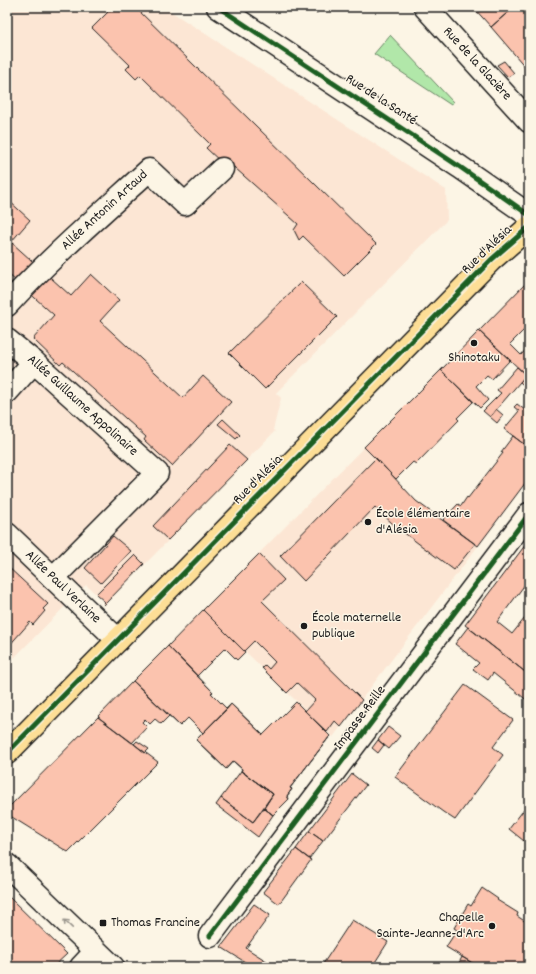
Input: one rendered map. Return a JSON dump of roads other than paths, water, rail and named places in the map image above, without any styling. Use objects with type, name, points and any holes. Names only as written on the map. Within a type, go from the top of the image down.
[{"type":"main road","name":"Rue d'Alésia","points":[[7,753],[491,260],[529,227]]},
{"type":"street","name":"Rue de la Santé","points":[[218,7],[460,167],[529,215]]},
{"type":"street","name":"Rue de la Glacière","points":[[425,7],[529,121]]},
{"type":"street","name":"Allée Antonin Artaud","points":[[7,305],[51,260],[149,170],[185,204],[222,169]]},
{"type":"street","name":"Allée Guillaume Appolinaire","points":[[7,340],[34,362],[157,473],[53,578]]},
{"type":"street","points":[[7,392],[34,362]]},
{"type":"street","name":"Impasse Reille","points":[[210,936],[529,514]]},
{"type":"street","name":"Allée Paul Verlaine","points":[[7,534],[118,640]]},
{"type":"street","points":[[7,865],[112,967]]},
{"type":"street","points":[[81,967],[96,951]]},
{"type":"place","name":"Shinotaku","points":[[474,343]]},
{"type":"place","name":"École élémentaire d'Alésia","points":[[368,522]]},
{"type":"place","name":"École maternelle publique","points":[[304,626]]},
{"type":"place","name":"Thomas Francine","points":[[103,923]]},
{"type":"place","name":"Chapelle Sainte-Jeanne-d'Arc","points":[[492,926]]}]
